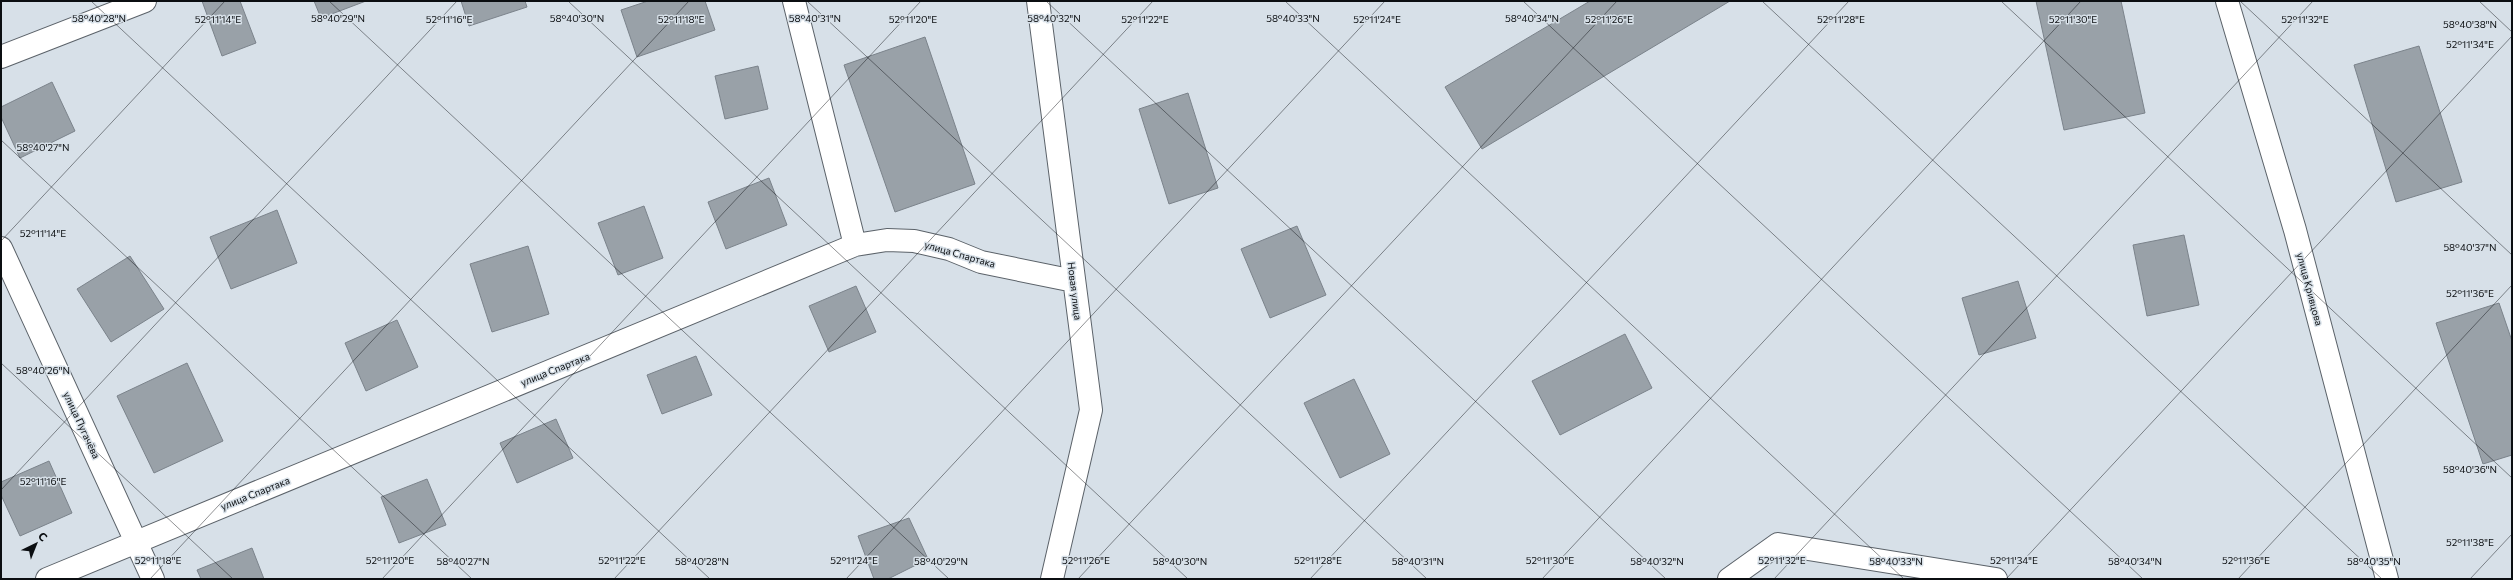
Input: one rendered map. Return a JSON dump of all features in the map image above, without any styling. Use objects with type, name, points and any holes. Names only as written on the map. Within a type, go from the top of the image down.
[{"type":"street","points":[[1,57],[145,1]]},
{"type":"street","points":[[794,1],[855,245]]},
{"type":"street","name":"Новая улица","points":[[1038,1],[1091,410],[1052,579]]},
{"type":"street","name":"улица Кривцова","points":[[2226,1],[2295,230],[2387,579]]},
{"type":"street","name":"улица Спартака","points":[[47,579],[855,245],[887,240],[914,241],[949,249],[981,262],[1074,281]]},
{"type":"street","name":"улица Пугачёва","points":[[1,248],[153,579]]},
{"type":"street","points":[[1729,579],[1778,544],[1996,579]]},
{"type":"building","points":[[202,1],[240,1],[256,43],[222,56]]},
{"type":"building","points":[[314,1],[366,1],[321,18]]},
{"type":"building","points":[[461,1],[525,1],[527,7],[469,26]]},
{"type":"building","points":[[648,1],[705,1],[715,30],[637,57],[621,10]]},
{"type":"building","points":[[1590,1],[1730,1],[1482,149],[1445,87]]},
{"type":"building","points":[[2036,1],[2121,1],[2145,113],[2064,130]]},
{"type":"building","points":[[925,37],[975,184],[895,212],[844,65]]},
{"type":"building","points":[[2419,46],[2462,182],[2396,202],[2354,65]]},
{"type":"building","points":[[758,66],[768,109],[725,119],[715,76]]},
{"type":"building","points":[[52,82],[75,131],[20,158],[1,117],[1,107]]},
{"type":"building","points":[[1188,93],[1218,188],[1169,204],[1139,109]]},
{"type":"building","points":[[769,178],[787,225],[726,249],[708,202]]},
{"type":"building","points":[[644,206],[663,258],[618,275],[598,223]]},
{"type":"building","points":[[277,210],[297,263],[231,289],[210,237]]},
{"type":"building","points":[[1297,226],[1326,295],[1270,318],[1241,249]]},
{"type":"building","points":[[2184,235],[2199,305],[2147,316],[2133,245]]},
{"type":"building","points":[[528,246],[549,314],[492,332],[470,264]]},
{"type":"building","points":[[130,256],[164,309],[111,342],[77,289]]},
{"type":"building","points":[[2018,281],[2036,338],[1979,355],[1962,298]]},
{"type":"building","points":[[856,286],[876,332],[829,352],[809,306]]},
{"type":"building","points":[[2499,303],[2512,341],[2512,455],[2483,464],[2436,323]]},
{"type":"building","points":[[397,320],[418,367],[366,391],[345,343]]},
{"type":"building","points":[[1625,334],[1652,388],[1560,435],[1532,381]]},
{"type":"building","points":[[696,356],[712,395],[662,414],[647,375]]},
{"type":"building","points":[[187,363],[223,441],[154,473],[117,396]]},
{"type":"building","points":[[1354,379],[1390,454],[1340,478],[1304,403]]},
{"type":"building","points":[[556,419],[573,458],[517,483],[500,443]]},
{"type":"building","points":[[49,461],[72,513],[20,536],[1,495],[1,482]]},
{"type":"building","points":[[427,479],[446,525],[399,543],[381,497]]},
{"type":"building","points":[[909,518],[928,559],[888,579],[874,579],[858,536]]},
{"type":"building","points":[[252,548],[264,579],[201,579],[197,570]]}]
